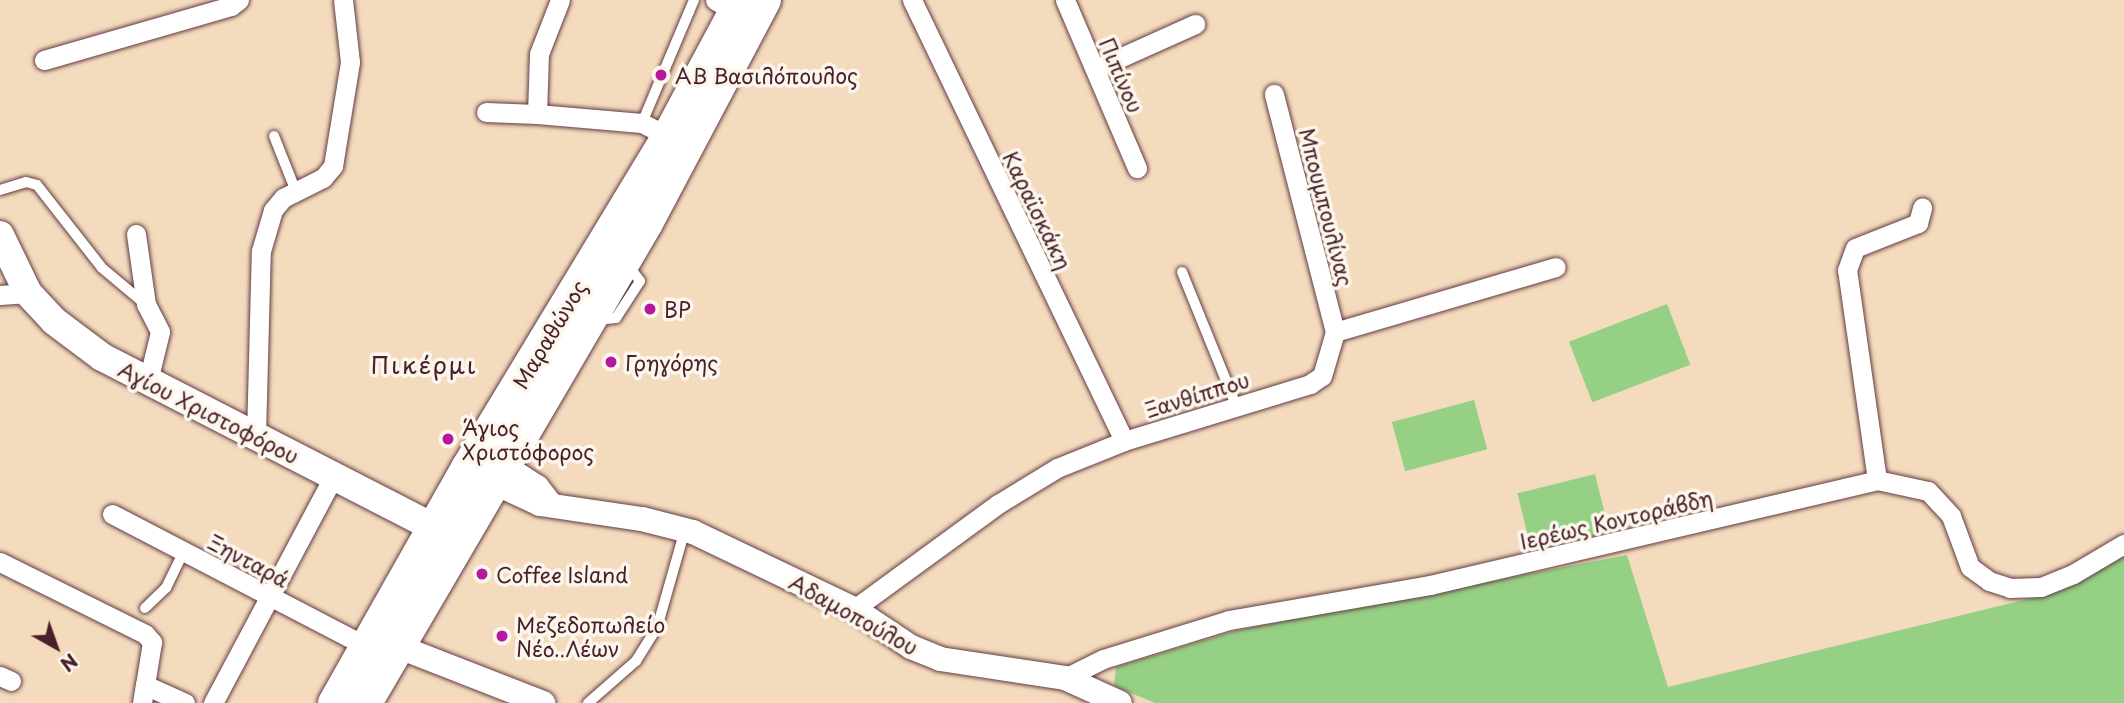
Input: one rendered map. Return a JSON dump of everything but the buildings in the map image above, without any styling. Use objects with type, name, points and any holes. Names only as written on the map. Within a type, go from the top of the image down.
[{"type":"main road","name":"Μαραθώνος","points":[[486,467],[590,320],[765,0]]},
{"type":"main road","name":"Μαραθώνος","points":[[334,703],[381,647],[486,467],[655,129],[730,4]]},
{"type":"main road","name":"Αγίου Χριστοφόρου","points":[[0,235],[28,292],[79,342],[148,381],[447,534]]},
{"type":"main road","name":"Μαραθώνος","points":[[366,703],[381,647]]},
{"type":"street","points":[[44,61],[231,6],[239,0]]},
{"type":"street","points":[[256,436],[261,251],[273,210],[295,189],[323,178],[332,166],[351,62],[343,0]]},
{"type":"street","points":[[537,114],[540,54],[560,0]]},
{"type":"street","name":"Καραϊσκάκη","points":[[912,0],[1124,441]]},
{"type":"street","name":"Πιπίνου","points":[[1065,0],[1137,168]]},
{"type":"street","points":[[1095,69],[1195,24]]},
{"type":"street","name":"Μπουμπουλίνας","points":[[1274,94],[1335,332]]},
{"type":"street","points":[[486,112],[537,114],[655,129]]},
{"type":"street","points":[[1877,480],[1847,270],[1855,248],[1918,223],[1922,208]]},
{"type":"street","points":[[136,234],[146,304],[160,332],[148,381]]},
{"type":"street","points":[[1335,332],[1556,267]]},
{"type":"street","points":[[0,295],[28,292]]},
{"type":"street","name":"Ξανθίππου","points":[[854,609],[1035,480],[1124,441],[1317,381],[1326,370],[1335,332]]},
{"type":"street","name":"Αδαμοπούλου","points":[[486,467],[541,491],[551,505],[685,530],[854,609],[911,647],[940,659],[1065,678],[1120,703]]},
{"type":"street","points":[[213,703],[334,475]]},
{"type":"street","name":"Ιερέως Κοντοράβδη","points":[[1065,678],[1103,659],[1229,620],[1430,585],[1877,480],[1928,491],[1951,516],[1970,567],[1989,581],[2010,588],[2041,587],[2073,574],[2124,544]]},
{"type":"street","name":"Ξηνταρά","points":[[112,514],[269,596],[381,647]]},
{"type":"street","points":[[0,562],[145,634],[152,642],[144,694],[186,703]]},
{"type":"street","points":[[381,647],[543,703]]},
{"type":"lane","points":[[655,129],[694,0]]},
{"type":"lane","points":[[274,136],[295,189]]},
{"type":"lane","points":[[0,190],[26,182],[37,185],[102,268],[146,304]]},
{"type":"lane","points":[[1182,272],[1236,405]]},
{"type":"lane","points":[[588,703],[636,661],[657,628],[685,530]]},
{"type":"lane","points":[[145,608],[166,587],[184,551]]},
{"type":"green space","points":[[1667,304],[1690,365],[1592,402],[1569,342]]},
{"type":"green space","points":[[1474,400],[1487,449],[1405,471],[1392,422]]},
{"type":"green space","points":[[1595,474],[1610,532],[1532,552],[1517,493]]},
{"type":"green space","points":[[2124,553],[2124,703],[1155,703],[1114,686],[1116,667],[1238,630],[1627,555],[1668,687],[2040,596]]},
{"type":"place","name":"ΑΒ Βασιλόπουλος","points":[[661,75]]},
{"type":"place","name":"BP","points":[[650,309]]},
{"type":"place","name":"Γρηγόρης","points":[[611,362]]},
{"type":"place","name":"Άγιος Χριστόφορος","points":[[448,439]]},
{"type":"place","name":"Coffee Island","points":[[482,574]]},
{"type":"place","name":"Μεζεδοπωλείο Νέο..Λέων","points":[[502,636]]},
{"type":"district","name":"Πικέρμι","points":[[424,365]]}]
